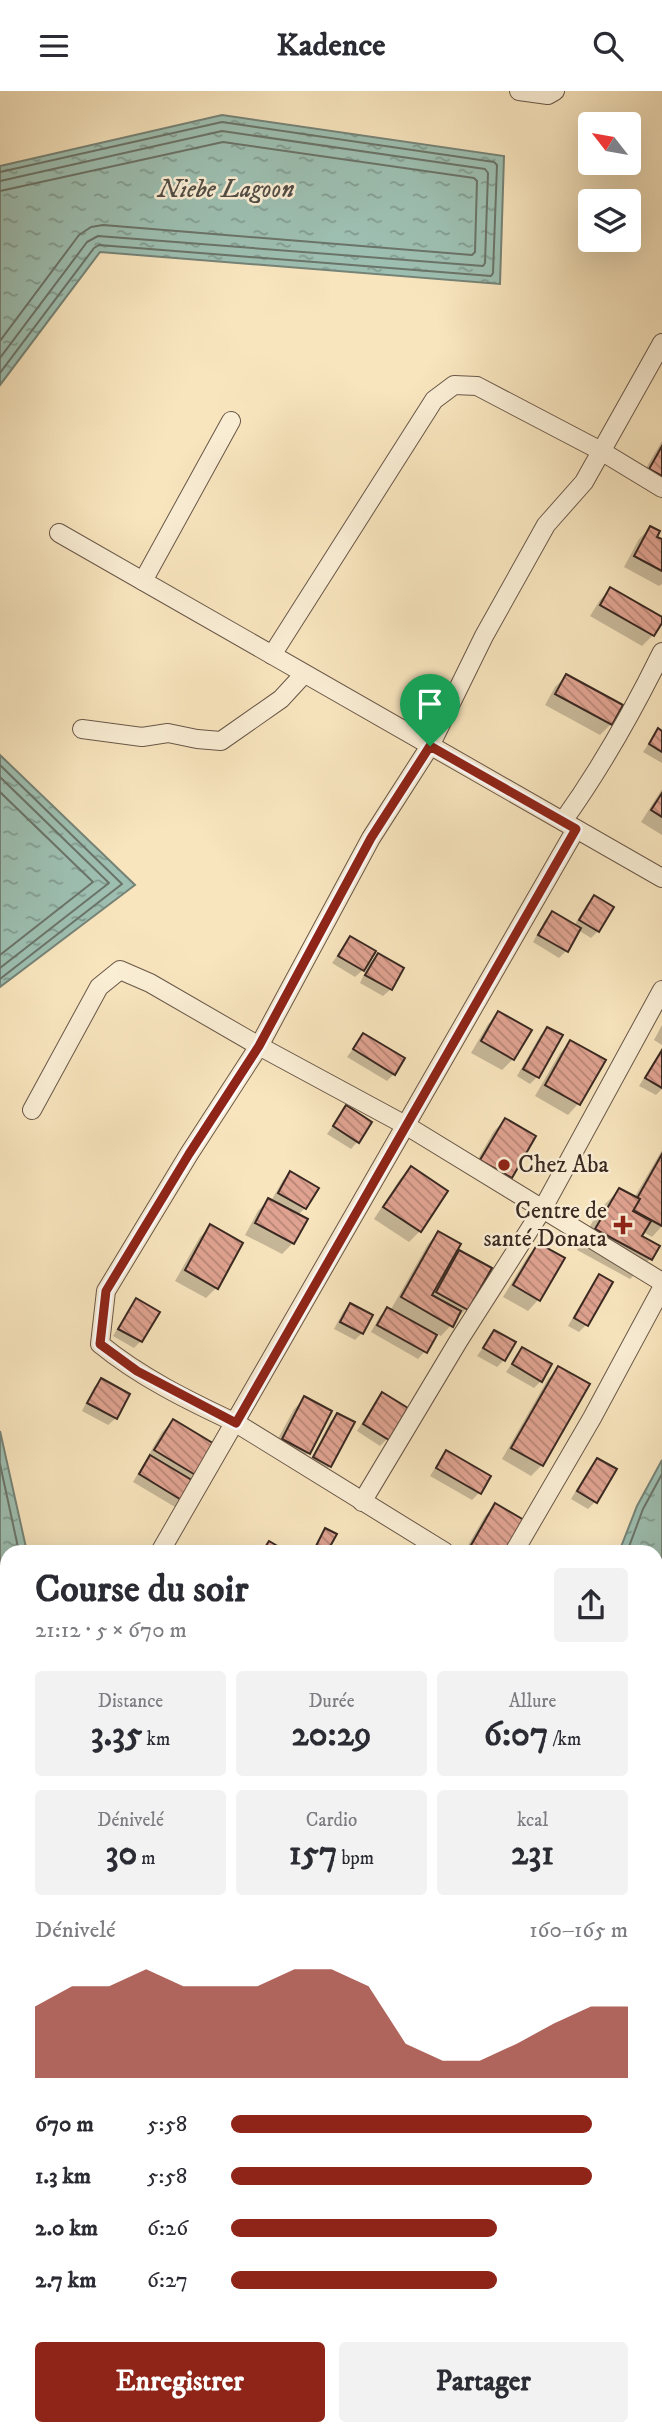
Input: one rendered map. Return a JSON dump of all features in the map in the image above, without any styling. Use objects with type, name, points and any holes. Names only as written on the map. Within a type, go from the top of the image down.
[{"type":"street","points":[[519,91],[548,95],[555,91]]},
{"type":"street","points":[[433,1545],[236,1423],[137,1371],[100,1344],[106,1291],[189,1154],[259,1046],[371,838],[430,746],[484,636],[546,525],[584,482],[662,342]]},
{"type":"street","points":[[272,655],[434,400],[454,385],[477,386],[601,451],[662,488]]},
{"type":"street","points":[[142,581],[231,421]]},
{"type":"street","points":[[58,533],[662,878]]},
{"type":"street","points":[[164,1545],[407,1126],[662,652]]},
{"type":"street","points":[[82,729],[142,737],[168,733],[221,741],[281,699],[304,674]]},
{"type":"street","points":[[32,1110],[99,987],[120,970],[150,983],[407,1126],[662,1282]]},
{"type":"street","points":[[362,1502],[459,1340],[542,1210],[662,990]]},
{"type":"street","points":[[518,1545],[662,1288]]},
{"type":"water","name":"Niebe Lagoon","points":[[222,115],[504,156],[500,284],[100,252],[0,385],[0,166]]},
{"type":"water","points":[[0,755],[135,885],[0,987]]},
{"type":"water","points":[[0,1431],[25,1545],[0,1545]]},
{"type":"water","points":[[662,1460],[662,1545],[622,1545],[637,1506]]},
{"type":"building","points":[[662,446],[662,476],[649,469]]},
{"type":"building","points":[[650,526],[660,531],[657,537],[662,539],[662,571],[634,556]]},
{"type":"building","points":[[610,587],[662,617],[662,623],[654,636],[600,605]]},
{"type":"building","points":[[566,674],[623,705],[612,725],[555,694]]},
{"type":"building","points":[[658,728],[662,731],[662,752],[649,744]]},
{"type":"building","points":[[662,793],[662,817],[651,810]]},
{"type":"building","points":[[594,895],[614,907],[599,932],[579,920]]},
{"type":"building","points":[[552,911],[581,928],[568,952],[538,935]]},
{"type":"building","points":[[350,936],[376,951],[364,971],[338,956]]},
{"type":"building","points":[[378,953],[404,968],[392,990],[365,975]]},
{"type":"building","points":[[498,1011],[532,1030],[514,1060],[481,1041]]},
{"type":"building","points":[[547,1027],[563,1035],[539,1078],[523,1069]]},
{"type":"building","points":[[363,1033],[405,1058],[395,1075],[353,1049]]},
{"type":"building","points":[[570,1040],[606,1060],[580,1105],[545,1085]]},
{"type":"building","points":[[662,1050],[662,1088],[645,1078]]},
{"type":"building","points":[[346,1105],[372,1122],[359,1143],[333,1126]]},
{"type":"building","points":[[505,1118],[536,1136],[512,1178],[480,1160]]},
{"type":"building","points":[[662,1154],[662,1226],[631,1209]]},
{"type":"building","points":[[411,1166],[448,1191],[421,1232],[383,1207]]},
{"type":"building","points":[[290,1171],[319,1188],[306,1209],[278,1193]]},
{"type":"building","name":"Centre de santé Donata","points":[[619,1188],[640,1199],[633,1211],[651,1221],[642,1236],[660,1246],[652,1260],[595,1229]]},
{"type":"building","points":[[268,1198],[308,1219],[294,1244],[255,1223]]},
{"type":"building","points":[[210,1224],[243,1243],[218,1289],[185,1270]]},
{"type":"building","points":[[438,1231],[461,1244],[432,1295],[461,1311],[453,1327],[401,1297]]},
{"type":"building","points":[[538,1243],[565,1258],[540,1301],[513,1285]]},
{"type":"building","points":[[459,1250],[492,1268],[468,1310],[436,1292]]},
{"type":"building","points":[[599,1274],[613,1282],[588,1326],[574,1318]]},
{"type":"building","points":[[136,1298],[160,1312],[142,1342],[118,1329]]},
{"type":"building","points":[[350,1303],[373,1315],[363,1334],[340,1322]]},
{"type":"building","points":[[387,1307],[437,1335],[427,1353],[377,1325]]},
{"type":"building","points":[[494,1330],[516,1342],[505,1361],[483,1348]]},
{"type":"building","points":[[522,1347],[552,1364],[542,1382],[512,1364]]},
{"type":"building","points":[[558,1366],[590,1384],[543,1466],[511,1448]]},
{"type":"building","points":[[101,1378],[130,1394],[117,1419],[87,1403]]},
{"type":"building","points":[[382,1392],[408,1408],[389,1440],[363,1424]]},
{"type":"building","points":[[304,1396],[332,1411],[310,1454],[282,1439]]},
{"type":"building","points":[[337,1413],[355,1422],[331,1467],[313,1457]]},
{"type":"building","points":[[173,1419],[221,1448],[202,1479],[154,1450]]},
{"type":"building","points":[[446,1450],[491,1476],[481,1494],[436,1468]]},
{"type":"building","points":[[150,1455],[195,1482],[183,1501],[139,1474]]},
{"type":"building","points":[[597,1458],[617,1469],[597,1503],[577,1491]]},
{"type":"building","points":[[495,1503],[524,1520],[509,1545],[471,1545]]},
{"type":"building","points":[[325,1528],[337,1534],[331,1545],[316,1545]]},
{"type":"place","name":"Chez Aba","points":[[504,1165]]},
{"type":"place","name":"Centre de santé Donata","points":[[623,1225]]},
{"type":"route","points":[[430,746],[576,829],[236,1423],[137,1371],[100,1344],[106,1291],[189,1154],[259,1046],[371,838],[430,746]]}]
